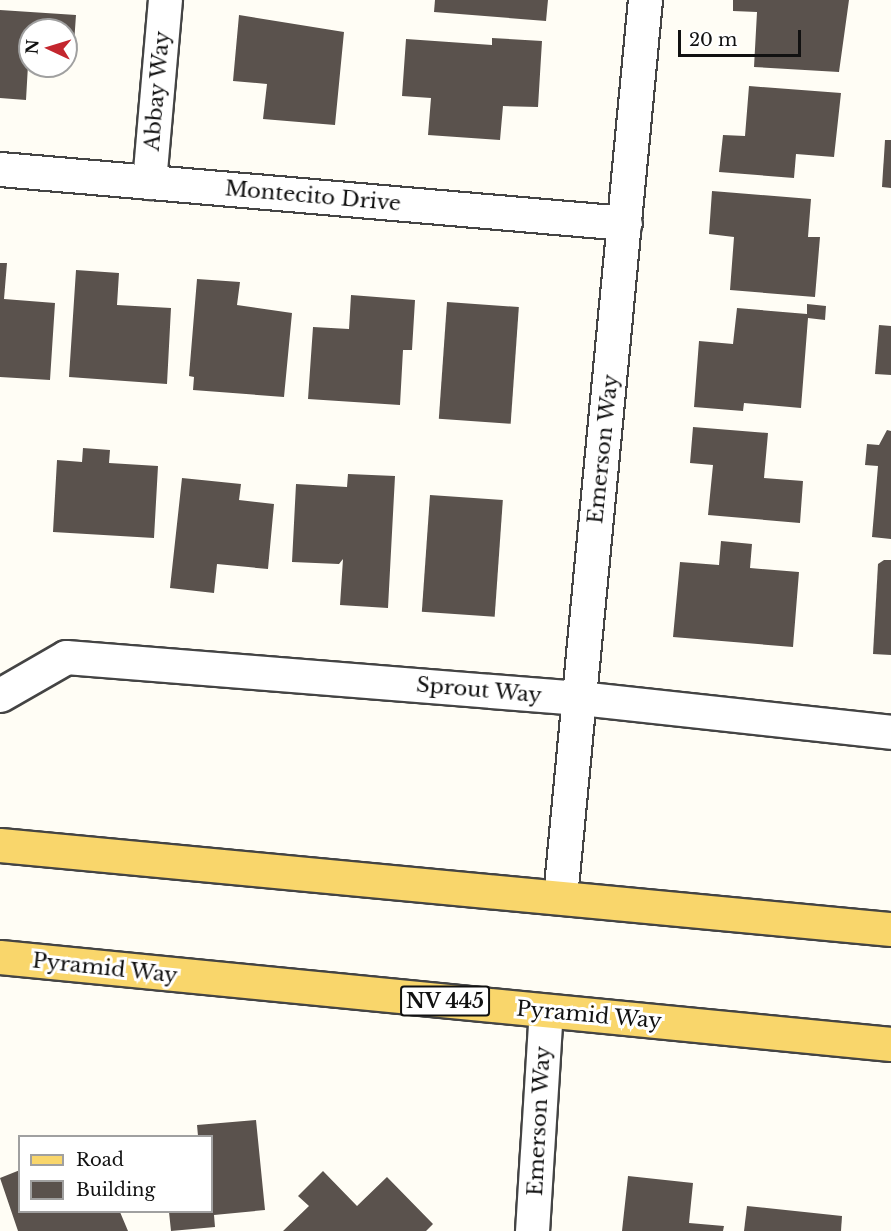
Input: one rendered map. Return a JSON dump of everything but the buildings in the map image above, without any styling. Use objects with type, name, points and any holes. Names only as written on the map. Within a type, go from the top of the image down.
[{"type":"main road","points":[[0,845],[891,929]]},
{"type":"main road","name":"Pyramid Way","points":[[0,957],[891,1044]]},
{"type":"street","name":"Abbay Way","points":[[149,182],[165,0]]},
{"type":"street","name":"Emerson Way","points":[[560,897],[645,0]]},
{"type":"street","name":"Montecito Drive","points":[[0,169],[625,223]]},
{"type":"street","name":"Sprout Way","points":[[0,695],[66,657],[579,698],[891,732]]},
{"type":"street","name":"Emerson Way","points":[[532,1231],[546,1011]]}]
